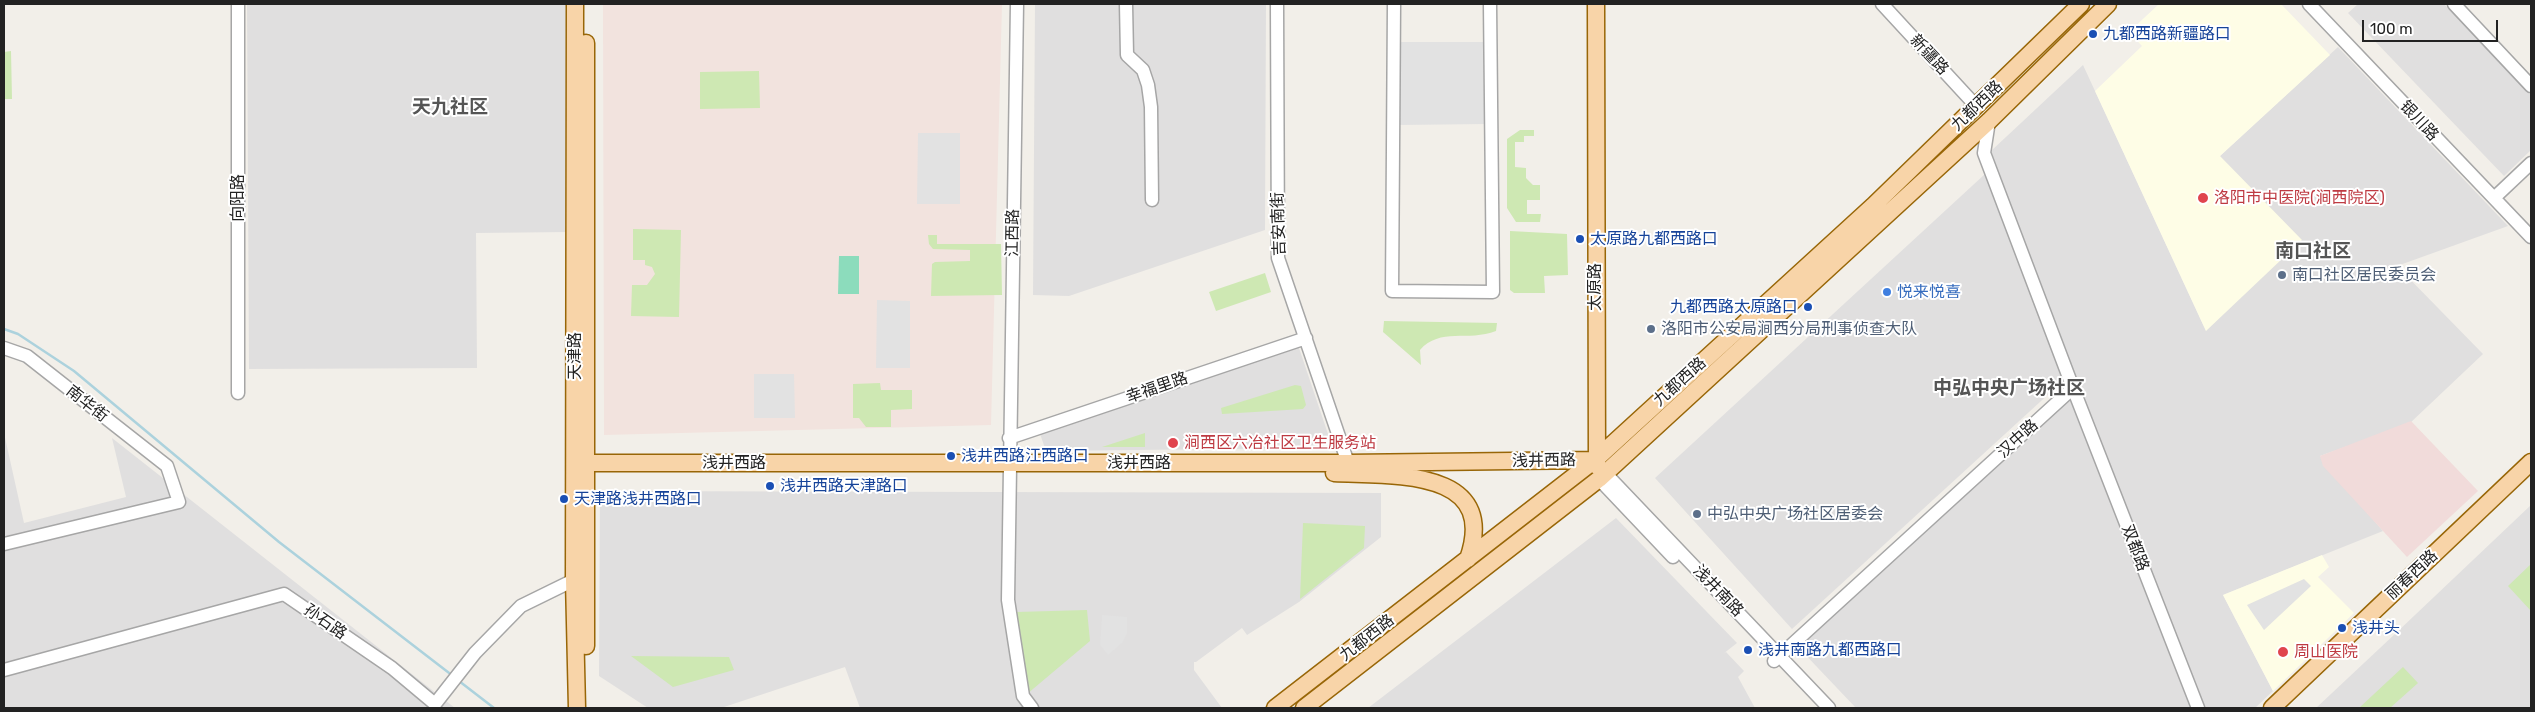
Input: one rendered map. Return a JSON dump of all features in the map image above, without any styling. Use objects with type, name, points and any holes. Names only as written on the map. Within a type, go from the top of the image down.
[{"type":"main road","name":"天津路","points":[[575,4],[581,469]]},
{"type":"main road","name":"天津路","points":[[577,708],[586,4]]},
{"type":"main road","name":"太原路","points":[[1596,4],[1595,460],[1603,476]]},
{"type":"main road","name":"九都西路","points":[[1275,708],[1595,460],[1866,212],[1977,107],[2081,4]]},
{"type":"main road","name":"九都西路","points":[[1304,708],[1603,476],[1989,120],[2108,4]]},
{"type":"main road","name":"浅井西路","points":[[581,469],[1009,468],[1595,460]]},
{"type":"main road","name":"丽春西路","points":[[2272,708],[2531,462]]},
{"type":"main road","name":"浅井西路","points":[[1009,468],[1317,472],[1420,477],[1445,485],[1462,497],[1473,514],[1473,542],[1468,559]]},
{"type":"main road","name":"丽春西路","points":[[2286,708],[2531,475]]},
{"type":"main road","name":"天津路","points":[[580,580],[586,708]]},
{"type":"street","name":"向阳路","points":[[238,4],[238,393]]},
{"type":"street","name":"江西路","points":[[1017,4],[1008,600],[1023,696],[1032,708]]},
{"type":"street","points":[[1126,4],[1127,55],[1143,70],[1151,107],[1152,200]]},
{"type":"street","name":"吉安南街","points":[[1277,4],[1278,258],[1348,463]]},
{"type":"street","points":[[1394,4],[1392,291],[1493,292],[1490,4]]},
{"type":"street","name":"新疆路","points":[[1882,4],[1977,107]]},
{"type":"street","name":"银川路","points":[[2309,4],[2496,196],[2531,229]]},
{"type":"street","name":"银川路","points":[[2317,4],[2496,196],[2531,237]]},
{"type":"street","points":[[2454,4],[2531,86]]},
{"type":"street","points":[[1989,120],[1984,153],[2073,388]]},
{"type":"street","points":[[2496,196],[2531,163]]},
{"type":"street","name":"幸福里路","points":[[1009,438],[1306,338]]},
{"type":"street","name":"南华街","points":[[4,348],[26,356],[167,466],[179,502],[4,544]]},
{"type":"street","name":"汉中路","points":[[1777,658],[2073,388]]},
{"type":"street","name":"双都路","points":[[2073,388],[2198,708]]},
{"type":"street","name":"浅井南路","points":[[1603,476],[1777,658],[1830,708]]},
{"type":"street","name":"孙石路","points":[[4,670],[284,594],[392,668],[435,704],[475,653],[521,606],[580,580]]},
{"type":"street","name":"浅井南路","points":[[1777,658],[1818,708]]},
{"type":"shaded area","points":[[247,4],[568,4],[569,232],[476,233],[477,368],[249,369]]},
{"type":"shaded area","points":[[603,4],[1002,4],[991,425],[604,435]]},
{"type":"shaded area","points":[[1035,4],[1266,4],[1265,230],[1069,296],[1033,295]]},
{"type":"shaded area","name":"洛阳市中医院(涧西院区)","points":[[2159,4],[2281,4],[2330,55],[2220,156],[2302,240],[2206,331],[2095,91],[2142,46],[2129,32]]},
{"type":"shaded area","points":[[2358,4],[2444,4],[2531,95],[2531,150],[2504,176],[2348,13]]},
{"type":"shaded area","points":[[1398,42],[1486,42],[1487,124],[1398,125]]},
{"type":"shaded area","points":[[2338,47],[2508,226],[2397,266],[2483,354],[2409,424],[2320,456],[2383,531],[2223,595],[2273,691],[2255,708],[1856,708],[1798,647],[2078,386],[1991,151],[2083,65],[2206,331],[2220,156]]},
{"type":"shaded area","points":[[918,133],[960,133],[960,204],[917,204]]},
{"type":"shaded area","points":[[1985,174],[2064,380],[1792,629],[1655,478]]},
{"type":"shaded area","points":[[877,300],[910,301],[910,368],[876,368]]},
{"type":"shaded area","points":[[1298,345],[1329,437],[1325,445],[1318,448],[1046,451],[1039,431]]},
{"type":"shaded area","points":[[754,374],[794,374],[795,418],[754,418]]},
{"type":"shaded area","points":[[2411,421],[2478,491],[2407,557],[2323,466],[2320,456]]},
{"type":"shaded area","points":[[4,433],[24,523],[126,497],[112,438],[455,708],[4,708]]},
{"type":"shaded area","points":[[600,491],[1381,493],[1381,537],[1299,602],[1247,635],[1242,628],[1194,662],[1194,670],[1222,708],[860,708],[845,667],[721,708],[648,708],[599,676]]},
{"type":"shaded area","points":[[2531,505],[2531,708],[2316,708],[2396,633]]},
{"type":"shaded area","points":[[1616,518],[1737,643],[1723,654],[1726,652],[1744,671],[1738,677],[1755,708],[1368,708]]},
{"type":"shaded area","name":"周山医院","points":[[2322,555],[2329,567],[2318,577],[2354,613],[2273,691],[2223,595]]},
{"type":"shaded area","points":[[2304,579],[2311,586],[2264,630],[2247,605]]},
{"type":"shaded area","points":[[1102,615],[1127,617],[1127,633],[1122,643],[1108,655],[1100,645]]},
{"type":"green space","points":[[11,51],[12,99],[4,99],[4,52]]},
{"type":"green space","points":[[759,71],[760,108],[700,109],[700,72]]},
{"type":"green space","points":[[1520,130],[1534,130],[1534,136],[1524,136],[1524,142],[1515,142],[1515,167],[1526,168],[1526,178],[1533,185],[1540,185],[1540,200],[1527,200],[1527,214],[1541,214],[1540,222],[1516,222],[1507,208],[1507,139]]},
{"type":"green space","points":[[633,229],[681,230],[679,317],[631,316],[632,285],[647,285],[655,274],[652,267],[645,265],[645,260],[633,260]]},
{"type":"green space","points":[[1510,231],[1567,234],[1568,275],[1544,276],[1545,293],[1514,293],[1510,290]]},
{"type":"green space","points":[[928,235],[937,235],[937,244],[1001,244],[1002,295],[931,296],[932,264],[935,262],[970,261],[970,250],[933,249],[929,244]]},
{"type":"green space","points":[[839,256],[859,256],[859,294],[838,294]]},
{"type":"green space","points":[[1265,273],[1271,292],[1216,311],[1209,292]]},
{"type":"green space","points":[[1384,321],[1497,323],[1496,331],[1486,334],[1445,337],[1428,343],[1420,350],[1421,365],[1383,332]]},
{"type":"green space","points":[[880,383],[881,390],[912,390],[912,409],[891,410],[891,427],[866,427],[859,418],[853,418],[853,384]]},
{"type":"green space","points":[[1295,385],[1301,386],[1306,405],[1303,409],[1222,414],[1221,408]]},
{"type":"green space","points":[[1145,433],[1145,447],[1102,447]]},
{"type":"green space","points":[[1303,523],[1365,526],[1364,548],[1300,599]]},
{"type":"green space","points":[[2531,564],[2531,611],[2508,586]]},
{"type":"green space","points":[[1087,610],[1090,641],[1027,694],[1016,612]]},
{"type":"green space","points":[[631,656],[729,657],[734,670],[673,687]]},
{"type":"green space","points":[[2403,667],[2418,683],[2390,708],[2359,708]]},
{"type":"waterway","points":[[4,329],[18,334],[74,371],[279,542],[453,676]]},
{"type":"waterway","points":[[459,681],[494,708]]},
{"type":"place","name":"九都西路新疆路口","points":[[2093,34]]},
{"type":"place","name":"洛阳市中医院(涧西院区)","points":[[2203,198]]},
{"type":"place","name":"太原路九都西路口","points":[[1580,239]]},
{"type":"place","name":"南口社区居民委员会","points":[[2282,275]]},
{"type":"place","name":"悦来悦喜","points":[[1887,292]]},
{"type":"place","name":"九都西路太原路口","points":[[1808,307]]},
{"type":"place","name":"洛阳市公安局涧西分局刑事侦查大队","points":[[1651,329]]},
{"type":"place","name":"涧西区六冶社区卫生服务站","points":[[1173,443]]},
{"type":"place","name":"浅井西路江西路口","points":[[951,456]]},
{"type":"place","name":"浅井西路天津路口","points":[[770,486]]},
{"type":"place","name":"天津路浅井西路口","points":[[564,499]]},
{"type":"place","name":"中弘中央广场社区居委会","points":[[1697,514]]},
{"type":"place","name":"浅井头","points":[[2342,628]]},
{"type":"place","name":"浅井南路九都西路口","points":[[1748,650]]},
{"type":"place","name":"周山医院","points":[[2283,652]]},
{"type":"district","name":"天九社区","points":[[450,108]]},
{"type":"district","name":"南口社区","points":[[2313,252]]},
{"type":"district","name":"中弘中央广场社区","points":[[2009,389]]}]
